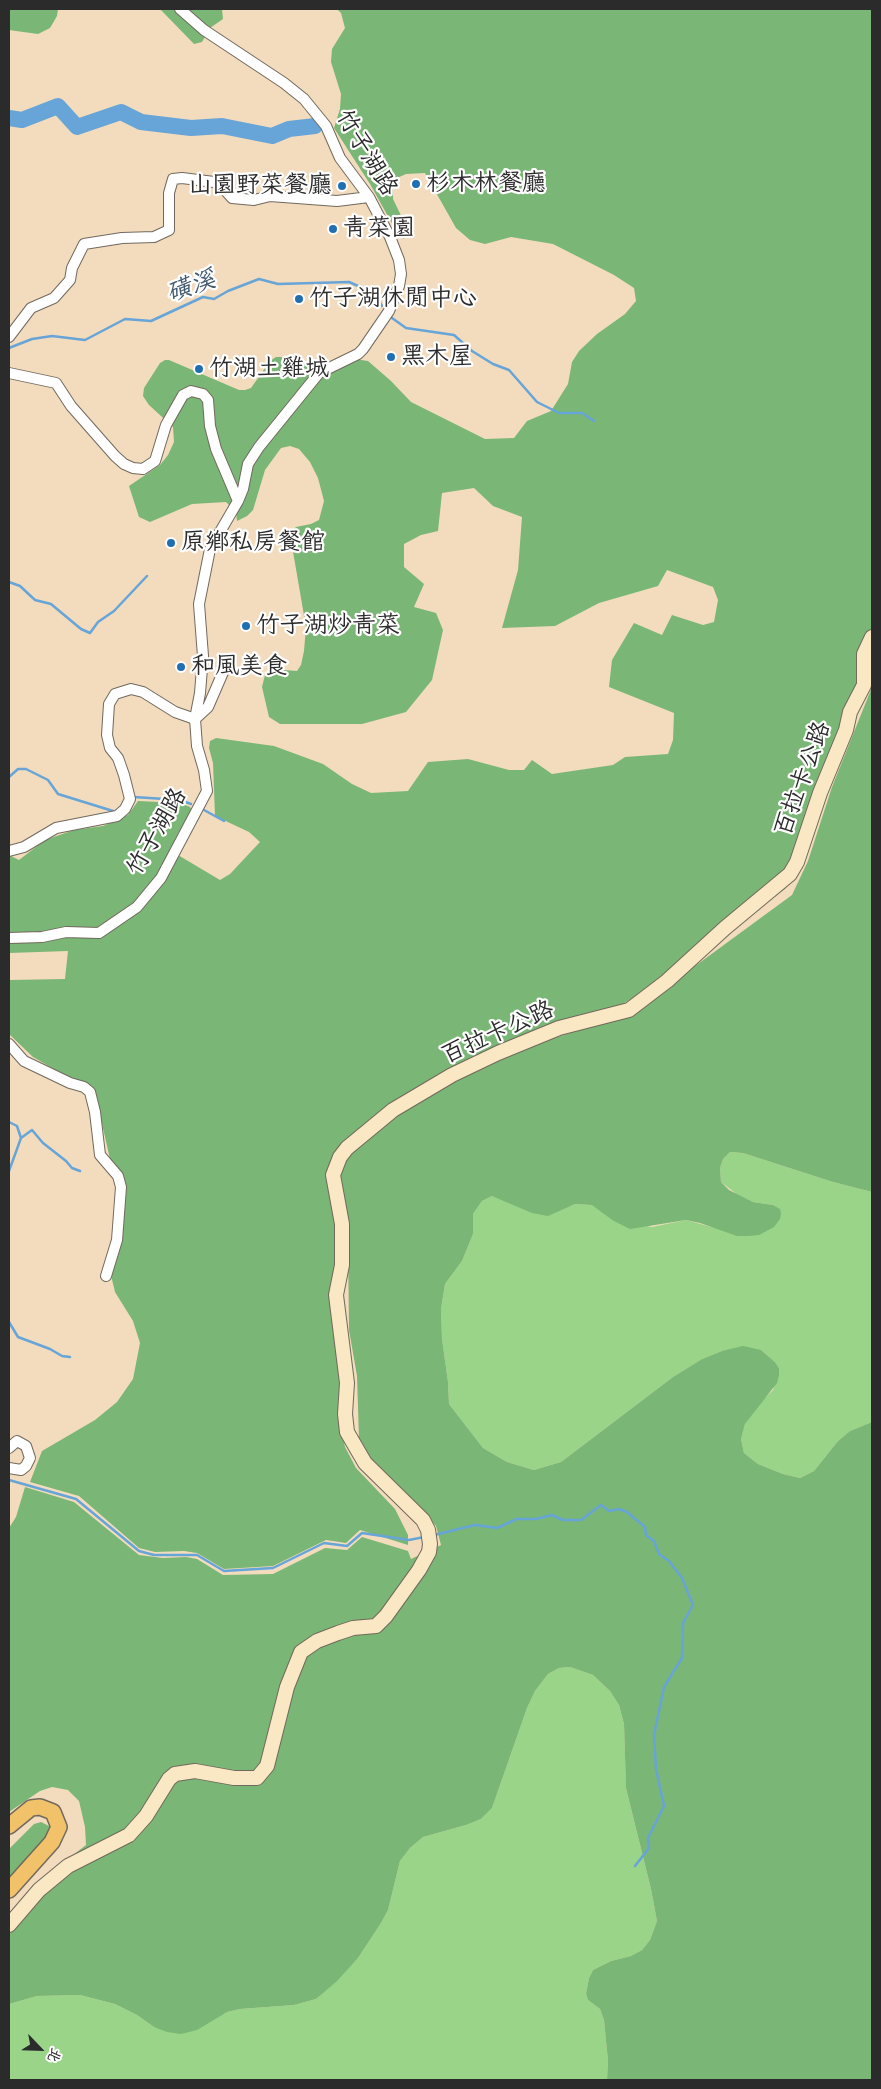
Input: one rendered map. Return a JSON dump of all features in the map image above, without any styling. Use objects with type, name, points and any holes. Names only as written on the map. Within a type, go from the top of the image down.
[{"type":"main road","name":"百拉卡公路","points":[[9,1924],[39,1890],[68,1866],[129,1835],[146,1816],[169,1779],[175,1774],[195,1771],[234,1778],[257,1778],[267,1766],[287,1687],[301,1652],[317,1641],[338,1633],[353,1628],[376,1626],[419,1570],[429,1552],[428,1530],[423,1520],[365,1463],[347,1432],[345,1414],[347,1382],[336,1296],[342,1265],[342,1224],[333,1175],[340,1157],[347,1148],[393,1110],[452,1076],[498,1053],[559,1028],[629,1010],[667,981],[725,928],[790,874],[846,730],[850,712],[864,685],[864,654],[872,637]]},
{"type":"main road","points":[[9,1826],[31,1808],[40,1808],[53,1812],[59,1827],[52,1842],[9,1890]]},
{"type":"street","name":"竹子湖路","points":[[9,938],[42,937],[66,932],[99,932],[137,907],[161,878],[207,792],[204,770],[197,746],[195,719],[200,693],[203,656],[199,604],[210,549],[238,501],[243,489],[248,464],[299,396],[319,373],[364,350],[389,311],[399,286],[401,274],[399,260],[390,237],[369,197],[340,158],[326,126],[304,99],[256,63],[204,30],[180,9]]},
{"type":"street","points":[[9,337],[31,308],[54,298],[70,280],[72,268],[84,244],[122,238],[154,237],[169,230],[169,193],[173,179],[182,178],[214,182],[224,188],[232,198],[254,200],[270,196],[337,201],[369,197]]},
{"type":"street","points":[[9,373],[56,382],[71,406],[115,456],[132,468],[143,469],[155,461],[166,425],[183,395],[190,391],[203,394],[208,400],[210,426],[216,449],[238,501]]},
{"type":"street","points":[[9,851],[24,847],[56,828],[117,816],[125,809],[130,799],[118,758],[110,748],[107,735],[109,704],[115,694],[131,689],[143,692],[175,712],[195,719],[208,707],[224,670]]},
{"type":"street","points":[[9,1044],[24,1061],[70,1084],[84,1087],[90,1092],[95,1112],[100,1155],[118,1176],[121,1187],[117,1240],[106,1276]]},
{"type":"street","points":[[9,1448],[17,1441],[26,1446],[30,1458],[26,1466],[21,1470],[9,1468]]},
{"type":"green space","points":[[9,9],[58,9],[57,16],[50,28],[38,34],[9,30]]},
{"type":"green space","points":[[160,9],[222,9],[223,19],[210,28],[202,42],[194,44]]},
{"type":"green space","points":[[337,9],[872,9],[872,667],[838,752],[792,880],[785,889],[666,977],[610,1012],[429,1084],[333,1166],[339,1263],[333,1310],[337,1360],[341,1379],[339,1418],[345,1447],[356,1468],[395,1509],[408,1535],[408,1545],[360,1530],[346,1543],[326,1540],[273,1566],[224,1569],[197,1553],[184,1551],[155,1552],[139,1548],[79,1496],[30,1482],[42,1451],[95,1420],[117,1402],[133,1379],[140,1343],[133,1321],[115,1292],[109,1267],[122,1219],[124,1179],[110,1159],[92,1086],[66,1076],[33,1057],[9,1034],[9,980],[65,979],[68,951],[9,953],[9,855],[19,860],[45,840],[74,830],[103,826],[128,815],[138,801],[180,803],[190,807],[192,810],[175,839],[178,855],[220,880],[230,874],[260,842],[249,832],[215,816],[213,763],[209,748],[210,741],[216,738],[274,746],[323,764],[352,784],[371,793],[408,791],[428,762],[468,759],[509,770],[524,770],[532,760],[552,774],[613,765],[625,757],[668,754],[673,740],[674,713],[609,687],[612,660],[634,623],[662,635],[672,615],[703,625],[714,622],[718,600],[713,587],[667,570],[658,586],[599,603],[555,626],[502,628],[518,570],[522,517],[493,506],[474,488],[442,493],[438,531],[421,535],[404,544],[404,567],[424,584],[414,607],[436,613],[443,630],[432,680],[406,712],[362,724],[280,724],[269,717],[262,687],[265,675],[271,669],[297,671],[301,665],[304,651],[306,627],[291,540],[292,531],[296,527],[319,520],[324,501],[318,478],[310,462],[299,449],[290,446],[281,448],[265,470],[253,510],[247,516],[237,521],[236,512],[226,502],[192,504],[150,522],[139,517],[129,486],[160,465],[168,455],[174,442],[173,427],[149,405],[143,396],[144,388],[160,363],[165,360],[169,360],[239,390],[251,388],[270,361],[276,357],[309,363],[327,363],[341,357],[368,361],[411,402],[485,439],[514,438],[527,421],[551,411],[568,384],[572,362],[579,351],[597,334],[625,314],[636,301],[634,288],[614,275],[553,244],[511,237],[485,244],[470,240],[456,228],[425,173],[406,174],[397,178],[393,189],[393,199],[408,230],[404,239],[399,236],[370,184],[334,128],[340,109],[341,94],[331,62],[332,49],[345,28],[341,13]]},
{"type":"green space","points":[[872,687],[872,1192],[833,1182],[743,1153],[730,1152],[723,1159],[720,1168],[721,1182],[729,1190],[753,1202],[773,1205],[780,1209],[780,1219],[774,1227],[759,1235],[748,1236],[737,1236],[686,1220],[630,1229],[612,1220],[592,1205],[575,1204],[548,1216],[532,1213],[492,1196],[482,1201],[473,1214],[473,1234],[462,1261],[445,1284],[441,1309],[442,1339],[449,1404],[483,1448],[507,1462],[534,1470],[561,1462],[673,1377],[702,1359],[722,1351],[743,1346],[761,1350],[779,1368],[777,1383],[745,1424],[741,1439],[744,1453],[758,1464],[783,1474],[800,1478],[814,1471],[838,1441],[850,1431],[872,1422],[872,2080],[607,2080],[608,2061],[604,2020],[600,2009],[588,2000],[586,1994],[589,1978],[593,1970],[611,1961],[631,1956],[642,1950],[650,1940],[657,1921],[626,1788],[624,1724],[619,1705],[610,1691],[593,1675],[570,1667],[559,1668],[548,1674],[535,1691],[527,1708],[492,1808],[481,1819],[423,1837],[410,1848],[400,1861],[388,1910],[381,1923],[358,1958],[337,1981],[316,1999],[294,2005],[240,2009],[227,2012],[197,2030],[181,2034],[167,2032],[154,2027],[137,2015],[115,2004],[80,1995],[37,1996],[9,2004],[9,1916],[59,1866],[86,1845],[85,1827],[79,1801],[68,1790],[52,1787],[40,1791],[9,1812],[9,1528],[16,1517],[25,1487],[74,1502],[139,1555],[197,1559],[223,1575],[273,1574],[325,1548],[347,1550],[362,1537],[408,1551],[411,1559],[441,1545],[436,1526],[366,1456],[359,1439],[357,1376],[349,1330],[348,1242],[339,1173],[342,1161],[386,1121],[451,1080],[512,1052],[609,1020],[676,980],[792,895],[808,861],[832,787]]},
{"type":"green space","points":[[730,1152],[743,1153],[833,1182],[872,1192],[872,1422],[850,1431],[838,1441],[814,1471],[800,1478],[783,1474],[758,1464],[744,1453],[741,1439],[745,1424],[756,1407],[773,1390],[779,1368],[761,1350],[722,1351],[702,1359],[673,1377],[561,1462],[534,1470],[507,1462],[483,1448],[449,1404],[442,1339],[441,1309],[445,1284],[462,1261],[473,1234],[473,1214],[482,1201],[492,1196],[507,1201],[562,1209],[575,1204],[593,1205],[612,1220],[652,1227],[686,1220],[715,1228],[780,1219],[779,1209],[773,1205],[753,1202],[738,1195],[721,1182],[720,1168],[723,1159]]},
{"type":"green space","points":[[570,1667],[593,1675],[610,1691],[619,1705],[624,1724],[626,1788],[657,1921],[650,1940],[642,1950],[631,1956],[611,1961],[593,1970],[589,1978],[586,1994],[588,2000],[600,2009],[604,2020],[608,2061],[607,2080],[9,2080],[9,2004],[37,1996],[80,1995],[115,2004],[137,2015],[154,2027],[215,2018],[227,2012],[240,2009],[294,2005],[316,1999],[358,1958],[381,1923],[388,1910],[400,1861],[410,1848],[423,1837],[481,1819],[492,1808],[527,1708],[535,1691],[548,1674],[559,1668]]},
{"type":"green space","points":[[41,1822],[49,1826],[49,1843],[9,1882],[9,1849],[34,1824]]},
{"type":"waterway","points":[[9,118],[22,120],[58,106],[77,127],[121,112],[141,122],[191,128],[222,126],[272,136],[289,129],[315,126]]},
{"type":"waterway","name":"磺溪","points":[[9,348],[32,339],[52,336],[85,340],[125,319],[151,321],[203,297],[214,299],[228,291],[259,279],[278,284],[349,282],[374,293],[382,306]]},
{"type":"waterway","name":"磺溪","points":[[392,318],[406,328],[454,335],[472,351],[493,364],[509,370],[537,402],[559,413],[582,413],[594,421]]},
{"type":"waterway","points":[[9,582],[20,586],[35,600],[51,604],[81,629],[90,633],[98,622],[114,611],[147,576]]},
{"type":"waterway","points":[[9,777],[18,769],[26,769],[48,780],[58,794],[113,811]]},
{"type":"waterway","points":[[134,797],[180,800],[191,804]]},
{"type":"waterway","points":[[204,810],[224,821]]},
{"type":"waterway","points":[[9,1122],[17,1126],[21,1138],[32,1130],[43,1143],[72,1168],[80,1171]]},
{"type":"waterway","points":[[9,1171],[21,1138]]},
{"type":"waterway","points":[[9,1322],[18,1337],[50,1349],[62,1356],[70,1357]]},
{"type":"waterway","points":[[9,1480],[76,1499],[139,1551],[154,1555],[197,1555],[224,1571],[273,1568],[324,1543],[347,1546],[362,1533],[409,1540],[424,1537]]},
{"type":"waterway","points":[[434,1535],[475,1525],[497,1528],[517,1519],[536,1519],[552,1515],[563,1520],[581,1520],[601,1505],[609,1511],[619,1509],[627,1512],[645,1527],[646,1535],[654,1541],[659,1554],[669,1561],[682,1578],[693,1605],[683,1623],[682,1658],[664,1687],[654,1735],[656,1769],[664,1806],[648,1838],[649,1848],[635,1866]]},
{"type":"place","name":"杉木林餐廳","points":[[416,184]]},
{"type":"place","name":"山園野菜餐廳","points":[[342,186]]},
{"type":"place","name":"青菜園","points":[[333,229]]},
{"type":"place","name":"竹子湖休閒中心","points":[[299,299]]},
{"type":"place","name":"黑木屋","points":[[391,357]]},
{"type":"place","name":"竹湖土雞城","points":[[199,369]]},
{"type":"place","name":"原鄉私房餐館","points":[[171,543]]},
{"type":"place","name":"竹子湖炒青菜","points":[[246,626]]},
{"type":"place","name":"和風美食","points":[[181,667]]}]
